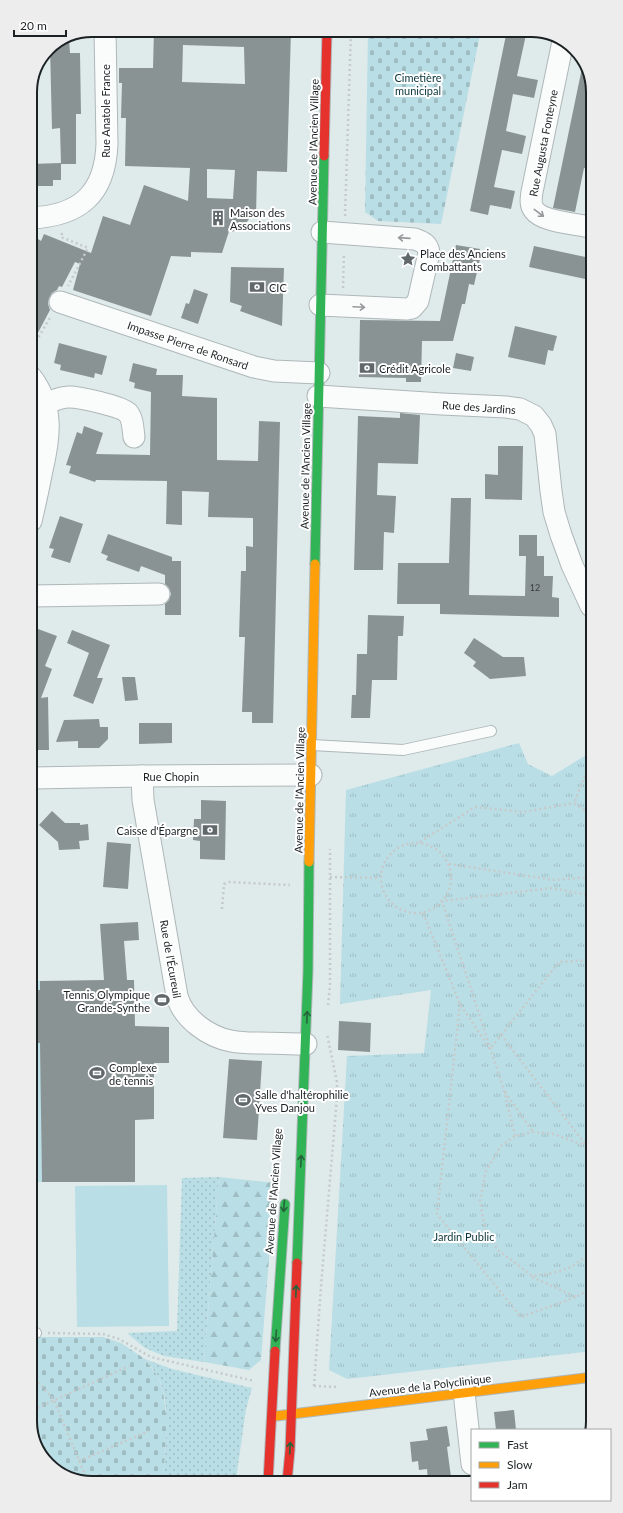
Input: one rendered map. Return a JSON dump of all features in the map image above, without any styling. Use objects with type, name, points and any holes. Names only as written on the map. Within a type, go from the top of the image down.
[{"type":"street","name":"Rue Anatole France","points":[[37,217],[66,212],[80,204],[98,185],[104,170],[107,144],[105,37]]},
{"type":"street","name":"Avenue de l'Ancien Village","points":[[287,1476],[293,1376],[297,1044],[309,956],[308,878],[327,37]]},
{"type":"street","name":"Rue Augusta Fonteyne","points":[[562,46],[531,202],[536,212],[543,217],[586,226]]},
{"type":"street","points":[[320,305],[412,308],[418,301],[429,253],[428,248],[424,243],[415,239],[322,232]]},
{"type":"street","name":"Impasse Pierre de Ronsard","points":[[60,302],[254,368],[319,373]]},
{"type":"street","points":[[37,386],[45,404],[49,419],[49,437],[37,493]]},
{"type":"street","name":"Rue des Jardins","points":[[318,396],[506,407],[520,409],[534,416],[541,425],[545,434],[554,512],[572,565],[586,595]]},
{"type":"street","points":[[45,404],[58,399],[70,397],[120,408],[128,414],[130,418],[134,437]]},
{"type":"street","points":[[37,596],[159,594]]},
{"type":"street","name":"Rue Chopin","points":[[37,778],[311,775]]},
{"type":"street","name":"Rue de l'Écureuil","points":[[142,776],[143,800],[177,996],[181,1009],[195,1024],[224,1039],[238,1042],[297,1044]]},
{"type":"street","name":"Avenue de l'Ancien Village","points":[[299,955],[308,902]]},
{"type":"street","name":"Avenue de l'Ancien Village","points":[[268,1476],[285,1194]]},
{"type":"street","name":"Avenue de la Polyclinique","points":[[271,1416],[586,1378]]},
{"type":"street","points":[[464,1392],[471,1455]]},
{"type":"lane","points":[[312,745],[403,750],[491,731]]},
{"type":"path","points":[[342,306],[351,37]]},
{"type":"path","points":[[37,340],[60,302],[88,248],[61,237],[66,212]]},
{"type":"path","points":[[574,803],[586,774]]},
{"type":"path","points":[[420,843],[475,807],[523,812],[574,803],[586,811]]},
{"type":"path","points":[[408,843],[420,843],[429,845],[444,856],[449,864],[451,884],[448,893],[442,902],[434,909],[424,913],[413,914],[394,906],[386,898],[382,889],[380,878],[382,866],[388,856],[397,848],[408,843]]},
{"type":"path","points":[[327,1010],[330,986],[330,846]]},
{"type":"path","points":[[449,864],[554,880],[586,877]]},
{"type":"path","points":[[222,908],[224,884],[230,882],[293,885],[294,878],[380,878]]},
{"type":"path","points":[[442,902],[552,888],[586,895]]},
{"type":"path","points":[[442,902],[504,1090],[515,1136]]},
{"type":"path","points":[[424,913],[460,1004],[490,1048]]},
{"type":"path","points":[[490,1048],[559,962],[586,960]]},
{"type":"path","points":[[460,1004],[437,1214],[521,1317],[576,1297],[586,1292]]},
{"type":"path","points":[[314,1386],[320,1286],[337,1097],[337,1082],[326,1028]]},
{"type":"path","points":[[501,1035],[586,1146]]},
{"type":"path","points":[[504,1090],[533,1132]]},
{"type":"path","points":[[576,1297],[532,1276],[498,1250],[485,1230],[480,1201],[486,1171],[501,1146],[515,1136],[533,1132],[554,1134],[586,1146]]},
{"type":"path","points":[[532,1276],[559,1273],[586,1257]]},
{"type":"path","points":[[37,1333],[103,1334],[119,1339],[155,1358],[259,1382]]},
{"type":"path","points":[[37,1408],[128,1366]]},
{"type":"path","points":[[293,1376],[304,1378],[308,1383],[314,1386],[328,1388],[344,1386]]},
{"type":"path","points":[[37,1383],[40,1384],[54,1400],[85,1476]]},
{"type":"path","points":[[79,1461],[149,1431]]},
{"type":"green space","name":"Cimetière municipal","points":[[368,37],[480,37],[441,224],[378,221],[365,212]]},
{"type":"green space","name":"Jardin Public","points":[[519,743],[528,764],[552,776],[586,755],[586,1352],[347,1379],[329,1370],[347,1056],[424,1053],[431,990],[340,1004],[346,790]]},
{"type":"green space","points":[[37,981],[40,981],[42,1182],[37,1182]]},
{"type":"green space","points":[[219,1177],[204,1362],[164,1356],[145,1348],[127,1333],[177,1331],[182,1178]]},
{"type":"green space","points":[[219,1177],[275,1183],[261,1360],[249,1370],[204,1362]]},
{"type":"green space","points":[[167,1185],[169,1326],[77,1327],[75,1186]]},
{"type":"green space","points":[[37,1337],[103,1337],[121,1343],[145,1359],[158,1377],[163,1391],[167,1422],[163,1476],[88,1476],[64,1469],[58,1465],[46,1452],[37,1428]]},
{"type":"green space","points":[[145,1359],[172,1369],[252,1388],[246,1409],[237,1476],[163,1476],[166,1443],[165,1401],[158,1377]]},
{"type":"building","points":[[154,37],[291,37],[287,172],[257,171],[256,216],[251,216],[244,226],[232,232],[232,222],[222,253],[191,252],[191,257],[171,256],[151,316],[73,290],[80,264],[75,262],[62,287],[59,286],[49,298],[48,304],[50,310],[37,335],[38,239],[41,241],[44,234],[91,253],[103,216],[130,225],[144,185],[188,201],[190,168],[125,166],[126,118],[121,118],[122,83],[119,83],[119,68],[153,68]],"holes":[[[183,45],[244,47],[245,84],[182,82]],[[207,169],[235,170],[233,199],[207,198]]]},
{"type":"building","points":[[506,37],[525,37],[517,76],[538,80],[534,98],[513,94],[506,131],[526,136],[522,154],[502,150],[494,187],[515,191],[511,209],[490,205],[488,215],[470,211]]},
{"type":"building","points":[[69,42],[70,53],[80,53],[81,114],[76,114],[76,164],[61,164],[60,128],[52,129],[50,56],[64,44]]},
{"type":"building","points":[[581,71],[585,81],[586,92],[586,169],[584,168],[575,212],[553,208]]},
{"type":"building","points":[[61,163],[61,180],[53,180],[53,186],[37,186],[37,164]]},
{"type":"building","points":[[456,245],[480,249],[478,258],[480,259],[474,285],[469,284],[465,304],[462,304],[453,341],[422,341],[421,382],[406,382],[406,378],[359,377],[360,320],[440,321]]},
{"type":"building","points":[[534,246],[586,257],[586,279],[529,267]]},
{"type":"building","name":"CIC","points":[[231,267],[284,268],[282,326],[240,311],[242,306],[230,302]]},
{"type":"building","points":[[194,289],[208,294],[198,324],[181,318],[186,303],[189,304]]},
{"type":"building","points":[[515,326],[557,336],[553,351],[548,350],[545,365],[508,357]]},
{"type":"building","points":[[59,343],[107,356],[102,375],[95,373],[94,378],[60,370],[61,365],[54,363]]},
{"type":"building","points":[[456,353],[474,357],[471,371],[453,368]]},
{"type":"building","points":[[133,363],[157,369],[156,375],[183,375],[182,396],[217,398],[217,460],[258,461],[259,421],[280,422],[273,723],[252,723],[252,712],[242,712],[245,637],[239,637],[241,571],[246,571],[246,546],[253,547],[253,518],[208,517],[209,492],[182,491],[182,525],[166,524],[167,481],[96,480],[95,482],[69,473],[71,466],[66,465],[77,432],[82,434],[84,426],[103,433],[96,454],[150,455],[151,392],[134,388],[135,383],[129,381]]},
{"type":"building","points":[[400,413],[420,415],[418,464],[378,463],[377,495],[396,496],[394,533],[384,532],[383,570],[354,570],[358,416],[400,418]]},
{"type":"building","points":[[498,446],[523,446],[522,500],[485,499],[485,474],[498,475]]},
{"type":"building","points":[[451,498],[471,498],[469,595],[525,596],[526,556],[519,556],[519,535],[537,535],[537,556],[544,556],[544,576],[553,576],[552,597],[559,598],[559,617],[440,614],[440,604],[397,604],[398,563],[449,563]]},
{"type":"building","points":[[60,516],[83,524],[70,563],[51,557],[54,549],[49,548]]},
{"type":"building","points":[[108,534],[172,557],[172,561],[181,561],[181,615],[165,615],[165,604],[169,600],[171,594],[169,588],[165,584],[165,575],[141,566],[139,572],[106,560],[108,556],[101,553]]},
{"type":"building","points":[[368,615],[404,616],[403,636],[398,636],[397,680],[372,680],[370,718],[351,718],[352,695],[356,695],[357,654],[367,654]]},
{"type":"building","points":[[38,629],[57,636],[45,666],[52,669],[41,698],[48,697],[49,750],[37,750]]},
{"type":"building","points":[[72,630],[110,645],[97,678],[103,678],[93,704],[73,696],[89,653],[67,643]]},
{"type":"building","points":[[474,638],[503,657],[524,657],[526,676],[490,679],[473,666],[476,662],[464,653]]},
{"type":"building","points":[[122,677],[135,677],[138,700],[125,701]]},
{"type":"building","points":[[99,719],[100,727],[108,727],[108,739],[99,748],[78,748],[78,741],[56,742],[64,720]]},
{"type":"building","points":[[139,723],[172,723],[172,743],[139,744]]},
{"type":"building","name":"Caisse d'Épargne","points":[[201,800],[226,801],[225,860],[200,859],[200,841],[193,840],[194,819],[201,819]]},
{"type":"building","points":[[52,811],[65,823],[80,823],[80,825],[88,824],[89,840],[79,841],[80,849],[59,850],[58,842],[39,825]]},
{"type":"building","points":[[107,842],[131,844],[128,889],[103,887]]},
{"type":"building","name":"Complexe de tennis","points":[[138,922],[139,940],[124,941],[127,980],[134,980],[135,1026],[169,1027],[169,1063],[154,1063],[154,1119],[135,1120],[135,1182],[42,1182],[40,1043],[37,1043],[37,990],[40,990],[40,981],[104,980],[100,924]]},
{"type":"building","points":[[339,1021],[371,1023],[370,1052],[338,1050]]},
{"type":"building","name":"Salle d'haltérophilie Yves Danjou","points":[[229,1059],[262,1061],[257,1140],[223,1138]]},
{"type":"building","points":[[514,1410],[516,1429],[496,1429],[494,1412]]},
{"type":"building","points":[[447,1426],[450,1446],[447,1447],[451,1476],[428,1476],[427,1469],[419,1470],[418,1461],[412,1462],[410,1442],[428,1440],[426,1429]]},
{"type":"traffic: fast","points":[[315,564],[324,156]]},
{"type":"traffic: fast","points":[[297,1263],[308,971],[309,862]]},
{"type":"traffic: fast","points":[[275,1351],[285,1204]]},
{"type":"traffic: slow","points":[[309,862],[315,564]]},
{"type":"traffic: slow","points":[[276,1416],[586,1378]]},
{"type":"traffic: jam","points":[[324,156],[327,37]]},
{"type":"traffic: jam","points":[[288,1476],[290,1450],[297,1263]]},
{"type":"traffic: jam","points":[[268,1476],[275,1351]]},
{"type":"place","name":"Maison des Associations","points":[[218,218]]},
{"type":"place","name":"Place des Anciens Combattants","points":[[408,259]]},
{"type":"place","name":"CIC","points":[[257,287]]},
{"type":"place","name":"Crédit Agricole","points":[[367,368]]},
{"type":"place","name":"Caisse d'Épargne","points":[[210,830]]},
{"type":"place","name":"Tennis Olympique Grande-Synthe","points":[[162,1000]]},
{"type":"place","name":"Complexe de tennis","points":[[97,1073]]},
{"type":"place","name":"Salle d'haltérophilie Yves Danjou","points":[[243,1100]]}]
